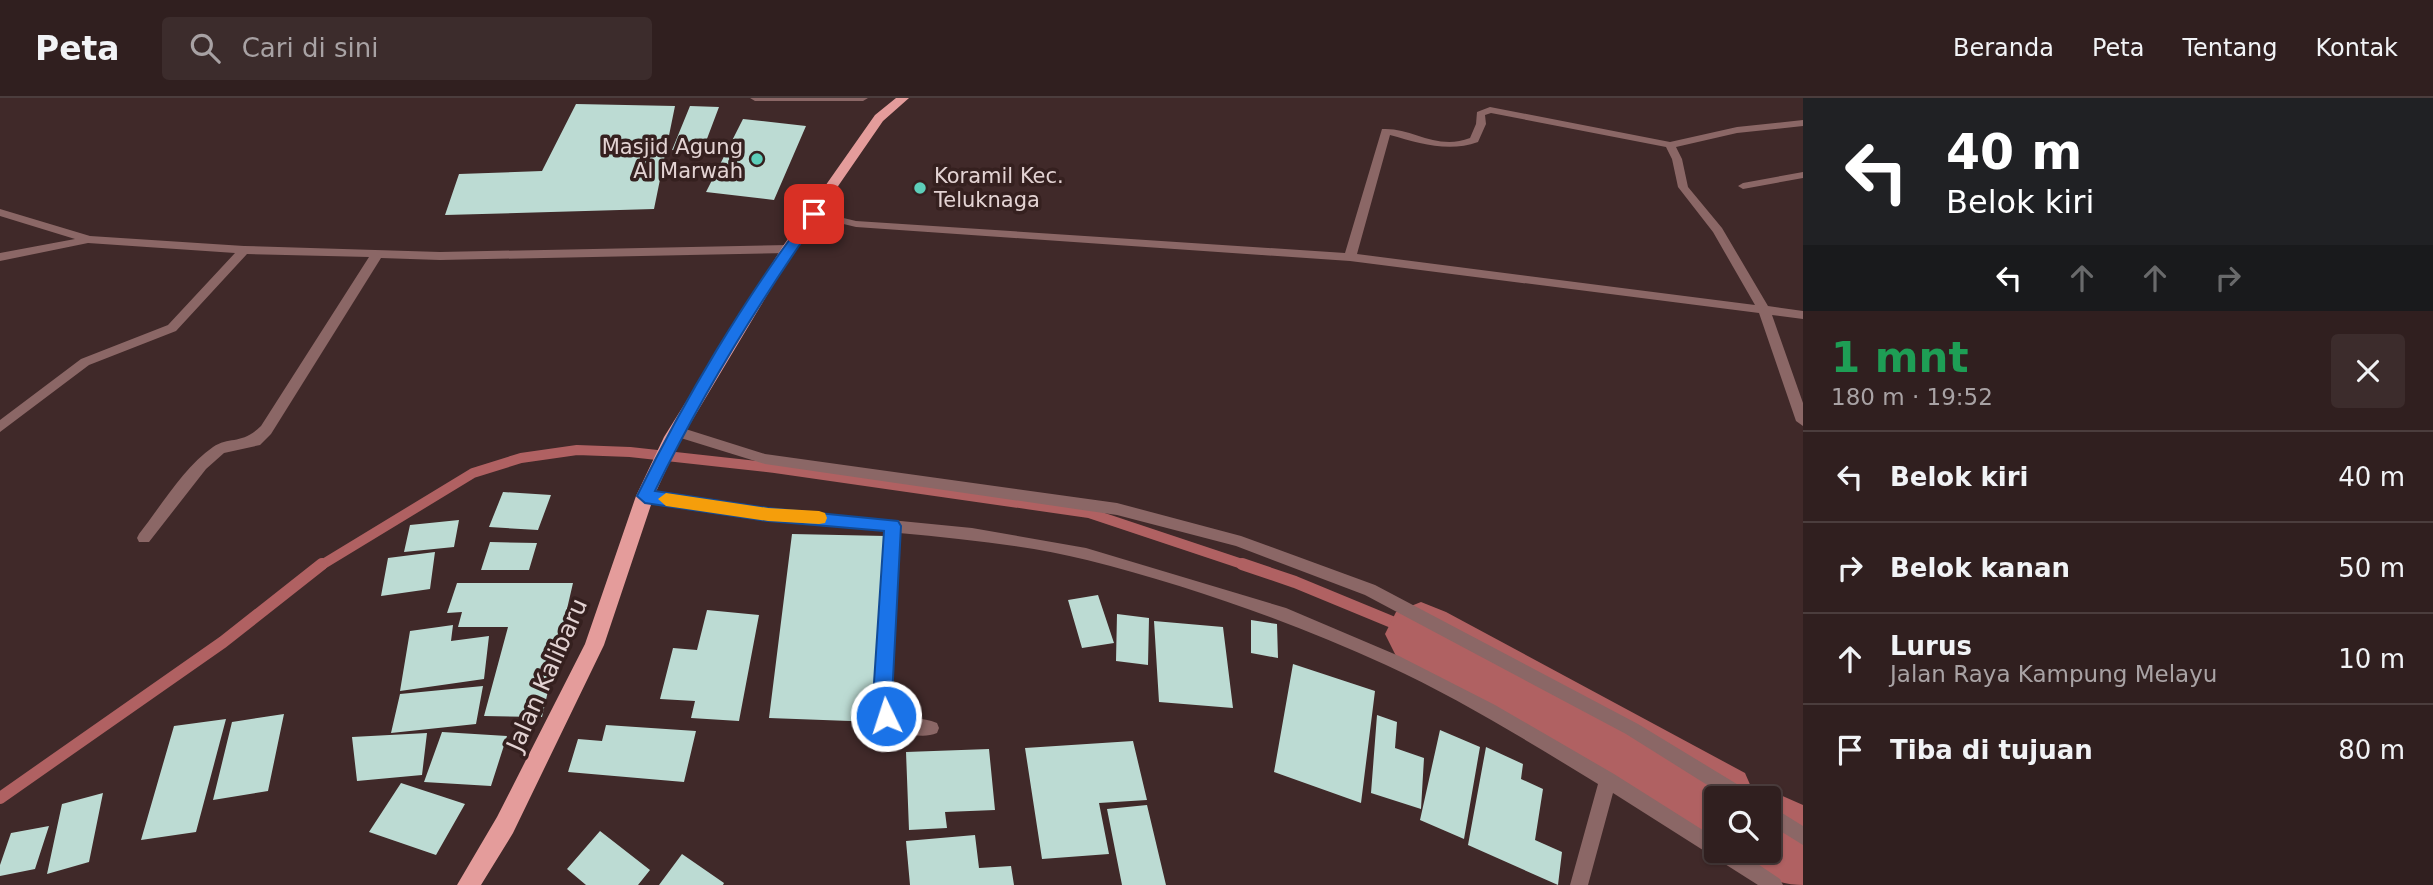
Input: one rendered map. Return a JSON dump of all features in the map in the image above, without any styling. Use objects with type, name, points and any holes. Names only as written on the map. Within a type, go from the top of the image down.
[{"type":"main road","name":"Jalan Kalibaru","points":[[468,885],[505,825],[594,645],[649,487],[673,437],[788,249],[879,118],[902,98]]},
{"type":"street","points":[[755,98],[863,98]]},
{"type":"street","points":[[1483,98],[1490,110]]},
{"type":"street","points":[[1350,257],[1386,131],[1441,144],[1469,143],[1474,140],[1481,124],[1480,114],[1490,110],[1670,145],[1737,130],[1803,123]]},
{"type":"street","points":[[1670,145],[1677,159],[1684,187],[1718,230],[1763,308],[1803,421]]},
{"type":"street","points":[[1742,186],[1803,175]]},
{"type":"street","points":[[0,212],[89,240],[244,250],[440,256],[788,249]]},
{"type":"street","points":[[814,214],[856,223],[921,229],[1350,257],[1803,315]]},
{"type":"street","points":[[0,257],[89,240]]},
{"type":"street","points":[[0,427],[85,362],[172,328],[244,250]]},
{"type":"street","points":[[144,538],[201,465],[220,449],[255,441],[266,430],[378,253]]},
{"type":"street","points":[[673,437],[765,459],[1117,509],[1236,540],[1370,590],[1665,747],[1725,786]]},
{"type":"street","points":[[649,487],[768,514],[972,534],[1086,554],[1286,615],[1393,661],[1489,710],[1608,779],[1704,841]]},
{"type":"street","points":[[892,526],[882,698],[886,716],[906,726],[931,728]]},
{"type":"street","points":[[1579,885],[1608,779]]},
{"type":"street","points":[[1781,822],[1803,836]]},
{"type":"street","points":[[1739,863],[1774,885]]},
{"type":"building","points":[[576,104],[675,106],[654,209],[445,215],[459,174],[542,171]]},
{"type":"building","points":[[690,106],[719,107],[702,152],[672,150]]},
{"type":"building","name":"Masjid Agung Al Marwah","points":[[743,119],[806,126],[774,200],[706,192]]},
{"type":"building","points":[[503,492],[551,495],[538,530],[489,527]]},
{"type":"building","points":[[459,520],[454,547],[404,552],[410,525]]},
{"type":"building","points":[[792,534],[886,536],[877,722],[769,718]]},
{"type":"building","points":[[490,542],[537,543],[529,570],[481,570]]},
{"type":"building","points":[[435,552],[430,589],[381,596],[388,558]]},
{"type":"building","points":[[457,583],[573,583],[542,717],[484,716],[508,627],[458,627],[462,612],[447,613]]},
{"type":"building","points":[[1098,595],[1114,643],[1082,648],[1068,600]]},
{"type":"building","points":[[707,610],[759,615],[739,721],[691,718],[695,701],[660,699],[673,648],[697,650]]},
{"type":"building","points":[[1117,614],[1149,618],[1148,665],[1116,661]]},
{"type":"building","points":[[1251,620],[1277,624],[1278,658],[1251,653]]},
{"type":"building","points":[[1154,621],[1223,627],[1233,708],[1159,702]]},
{"type":"building","points":[[453,625],[451,641],[489,636],[484,679],[400,691],[410,631]]},
{"type":"building","points":[[1293,664],[1375,691],[1361,803],[1274,772]]},
{"type":"building","points":[[483,686],[476,724],[391,733],[400,694]]},
{"type":"building","points":[[284,714],[268,791],[213,800],[232,722]]},
{"type":"building","points":[[1377,715],[1397,722],[1395,748],[1424,758],[1421,809],[1371,793]]},
{"type":"building","points":[[226,719],[196,832],[141,840],[174,726]]},
{"type":"building","points":[[606,725],[696,731],[684,782],[568,772],[578,739],[602,741]]},
{"type":"building","points":[[1440,730],[1480,747],[1464,839],[1420,820]]},
{"type":"building","points":[[442,732],[507,736],[491,786],[424,782]]},
{"type":"building","points":[[427,733],[422,775],[357,781],[352,737]]},
{"type":"building","points":[[1133,741],[1147,800],[1099,803],[1109,854],[1042,859],[1025,748]]},
{"type":"building","points":[[1486,747],[1523,764],[1521,779],[1543,789],[1535,840],[1562,852],[1558,885],[1468,845]]},
{"type":"building","points":[[989,749],[995,810],[945,812],[947,828],[909,830],[906,752]]},
{"type":"building","points":[[401,783],[465,804],[436,855],[369,832]]},
{"type":"building","points":[[103,793],[89,862],[47,874],[62,804]]},
{"type":"building","points":[[1147,805],[1166,885],[1122,885],[1107,809]]},
{"type":"building","points":[[49,826],[35,869],[0,876],[0,865],[11,833]]},
{"type":"building","points":[[600,831],[650,870],[638,885],[586,885],[567,869]]},
{"type":"building","points":[[975,835],[979,868],[1011,866],[1014,885],[910,885],[906,841]]},
{"type":"building","points":[[682,854],[724,883],[723,885],[659,885]]},
{"type":"waterway","points":[[320,566],[473,473],[521,458],[577,450],[630,452],[775,468],[1089,513],[1242,564]]},
{"type":"waterway","points":[[0,798],[223,642],[322,564]]},
{"type":"waterway","points":[[1242,564],[1248,566]]},
{"type":"waterway","points":[[1242,564],[1295,582],[1421,634]]},
{"type":"waterway","points":[[1421,634],[1704,794]]},
{"type":"waterway","points":[[1781,838],[1803,852]]},
{"type":"slow traffic","points":[[666,499],[768,514],[819,518]]},
{"type":"place","name":"Masjid Agung Al Marwah","points":[[757,159]]},
{"type":"place","name":"Koramil Kec. Teluknaga","points":[[920,188]]},
{"type":"route","points":[[814,214],[788,249],[676,431],[645,496],[768,514],[892,526],[882,698],[886,716]]}]
